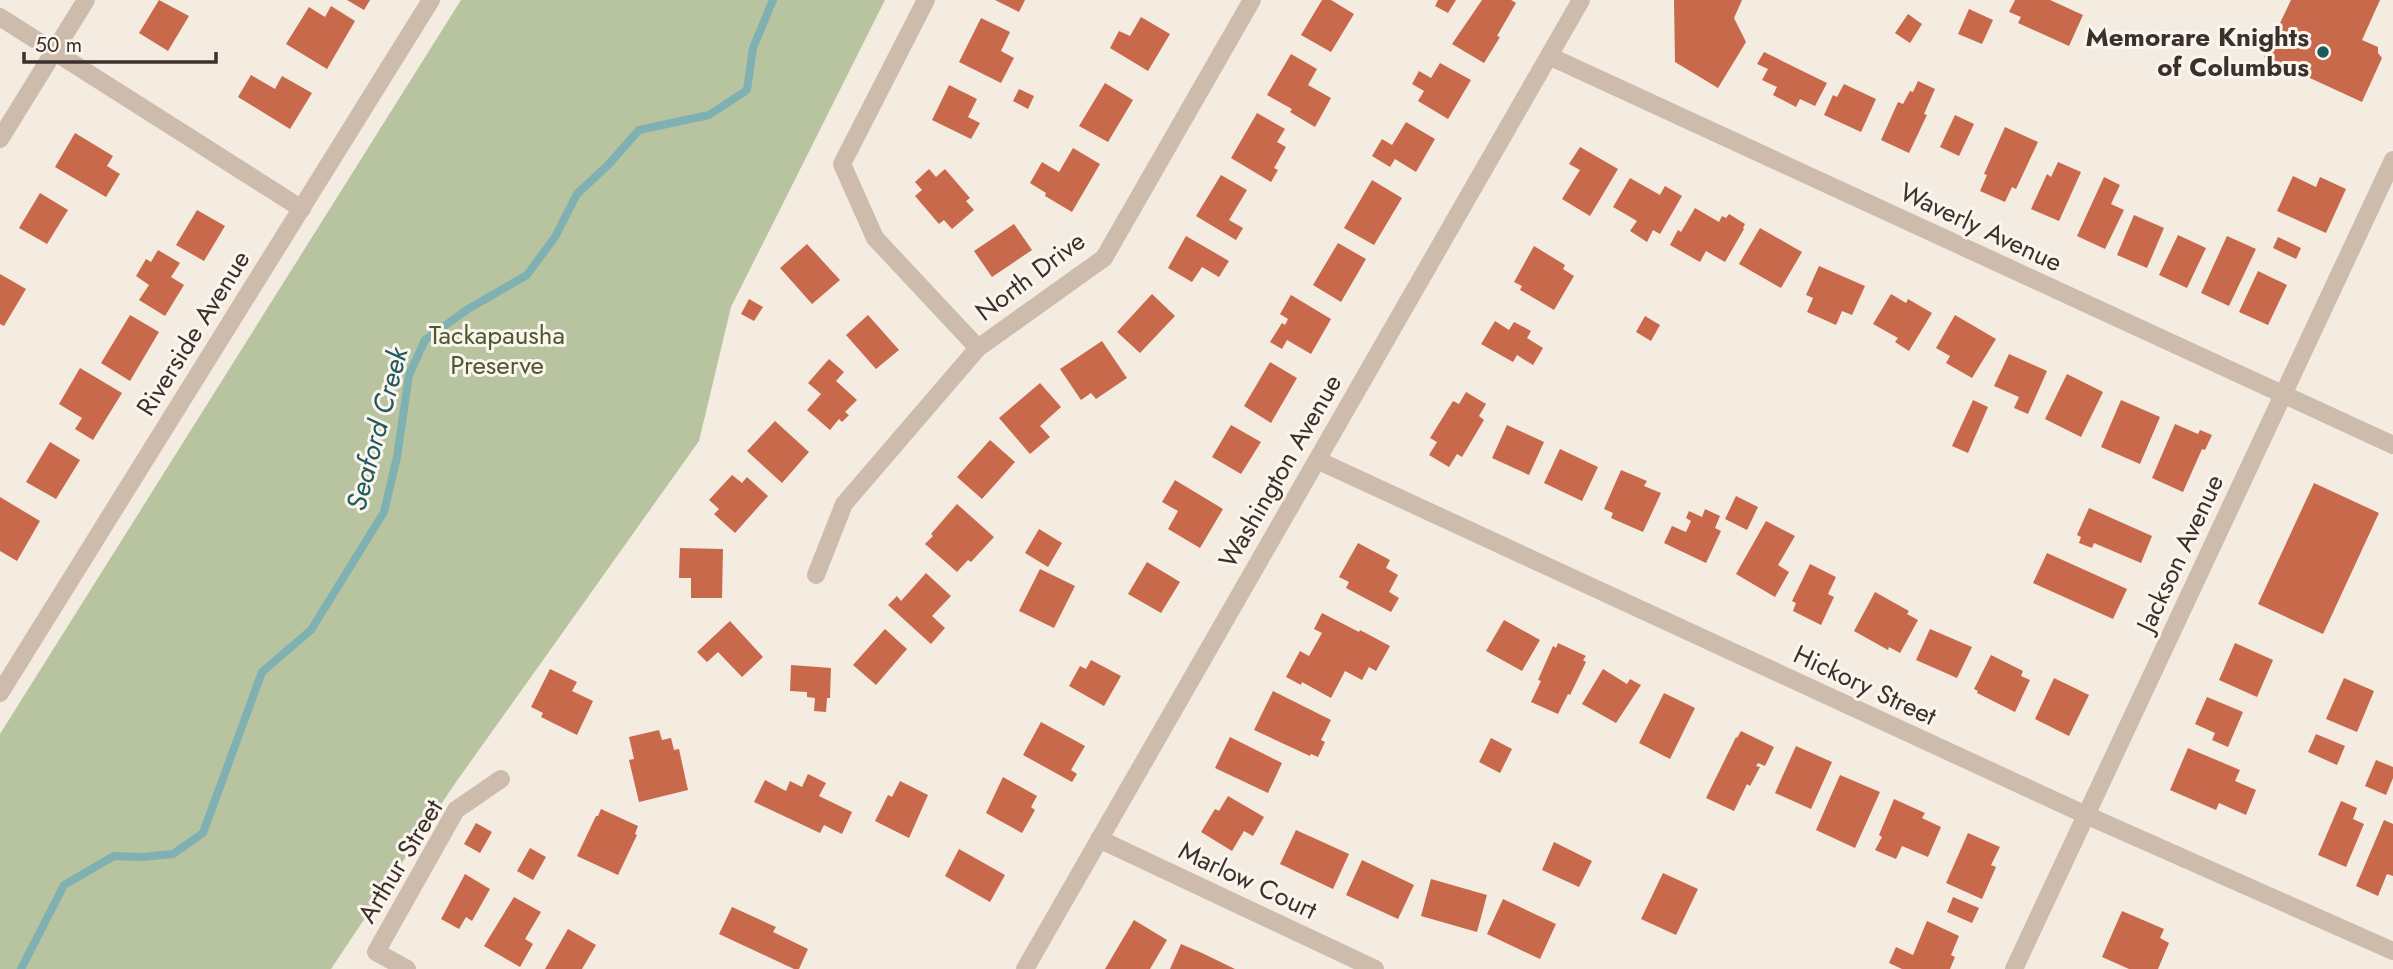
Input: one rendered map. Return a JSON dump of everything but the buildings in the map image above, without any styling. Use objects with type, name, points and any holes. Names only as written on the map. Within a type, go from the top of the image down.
[{"type":"street","points":[[0,139],[86,0]]},
{"type":"street","name":"Riverside Avenue","points":[[0,693],[431,0]]},
{"type":"street","points":[[926,0],[842,164],[875,238],[978,348]]},
{"type":"street","name":"North Drive","points":[[816,575],[844,504],[978,348],[1104,258],[1252,0]]},
{"type":"street","name":"Washington Avenue","points":[[1025,969],[1581,0]]},
{"type":"street","points":[[0,17],[302,209]]},
{"type":"street","name":"Waverly Avenue","points":[[1549,56],[2393,445]]},
{"type":"street","name":"Jackson Avenue","points":[[2014,969],[2393,160]]},
{"type":"street","name":"Hickory Street","points":[[1317,460],[2086,815],[2393,951]]},
{"type":"street","name":"Arthur Street","points":[[407,969],[376,952],[456,810],[501,779]]},
{"type":"street","name":"Marlow Court","points":[[1099,839],[1375,969]]},
{"type":"green space","name":"Tackapausha Preserve","points":[[461,0],[885,0],[731,307],[699,441],[454,785],[331,969],[0,969],[0,734]]},
{"type":"waterway","name":"Seaford Creek","points":[[21,969],[64,885],[114,856],[173,854],[203,833],[262,672],[311,630],[384,512],[397,457],[409,375],[425,340],[468,309],[527,275],[555,237],[577,194],[609,164],[639,130],[709,115],[747,90],[753,48],[773,0]]},
{"type":"place","name":"Memorare Knights of Columbus","points":[[2323,52]]}]
